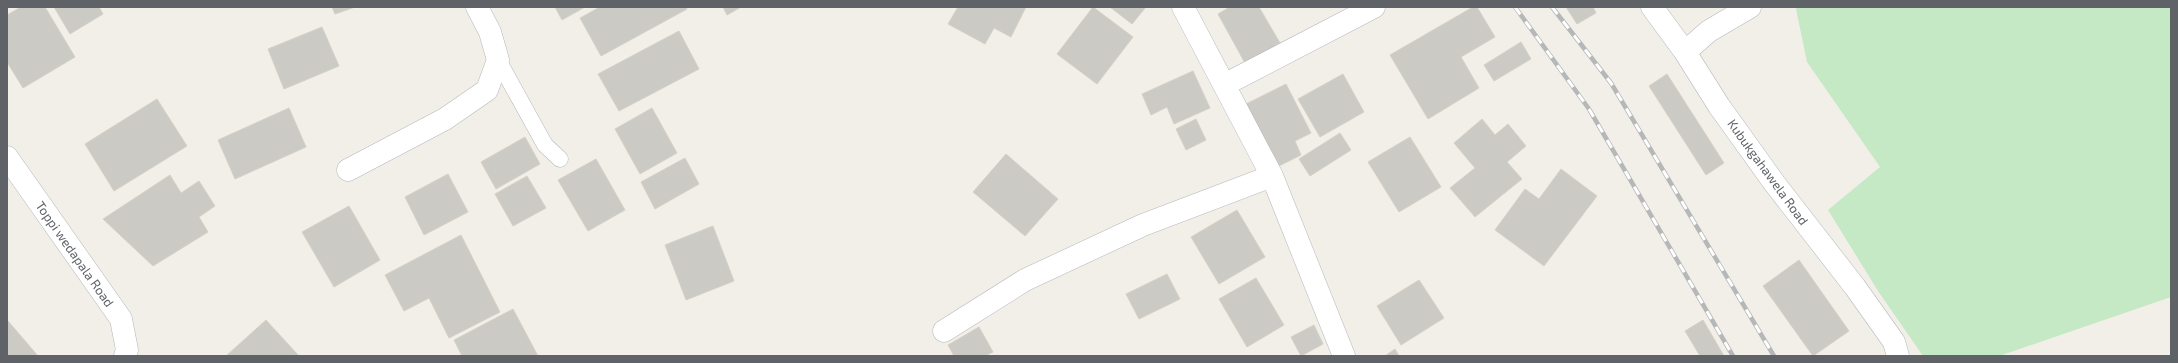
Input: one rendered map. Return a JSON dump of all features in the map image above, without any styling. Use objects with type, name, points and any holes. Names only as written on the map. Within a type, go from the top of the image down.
[{"type":"street","points":[[348,170],[445,119],[487,90],[498,60],[490,32],[477,7]]},
{"type":"street","points":[[1183,7],[1272,176],[1344,356]]},
{"type":"street","points":[[1224,85],[1374,7]]},
{"type":"street","name":"Kubukgahawela Road","points":[[1652,7],[1685,52],[1719,106],[1775,184],[1855,287],[1894,342],[1898,356]]},
{"type":"street","points":[[1685,52],[1709,31],[1750,7]]},
{"type":"street","name":"Toppi wedapala Road","points":[[7,157],[121,318],[127,350],[125,356]]},
{"type":"street","points":[[944,331],[1032,277],[1143,225],[1272,176]]},
{"type":"lane","points":[[498,60],[546,145],[560,159]]},
{"type":"green space","points":[[1798,7],[2171,7],[2171,297],[1999,356],[1923,356],[1878,291],[1828,210],[1880,167],[1807,62],[1796,9]]},
{"type":"building","points":[[21,7],[45,7],[75,57],[23,88],[7,62],[7,15]]},
{"type":"building","points":[[54,7],[99,7],[103,14],[70,34]]},
{"type":"building","points":[[332,7],[355,7],[335,14]]},
{"type":"building","points":[[555,7],[585,7],[562,20]]},
{"type":"building","points":[[600,7],[686,7],[687,9],[601,56],[580,18]]},
{"type":"building","points":[[723,7],[741,7],[727,15]]},
{"type":"building","points":[[958,7],[1026,7],[1011,37],[994,28],[985,44],[948,24]]},
{"type":"building","points":[[1093,7],[1133,37],[1097,84],[1057,54]]},
{"type":"building","points":[[1110,7],[1146,7],[1132,24]]},
{"type":"building","points":[[1230,7],[1259,7],[1280,43],[1245,63],[1218,14]]},
{"type":"building","points":[[1473,7],[1477,7],[1495,37],[1461,57],[1479,88],[1428,119],[1390,55]]},
{"type":"building","points":[[1566,7],[1593,7],[1596,13],[1577,24]]},
{"type":"building","points":[[322,27],[339,66],[284,89],[268,49]]},
{"type":"building","points":[[679,31],[699,69],[619,111],[598,74]]},
{"type":"building","points":[[1521,42],[1531,59],[1494,81],[1484,65]]},
{"type":"building","points":[[1193,71],[1210,108],[1174,124],[1167,107],[1151,115],[1142,94]]},
{"type":"building","points":[[1343,74],[1364,112],[1320,137],[1298,99]]},
{"type":"building","points":[[1667,74],[1724,163],[1706,175],[1649,86]]},
{"type":"building","points":[[1286,84],[1311,133],[1295,141],[1301,155],[1279,166],[1244,105]]},
{"type":"building","points":[[157,99],[187,146],[114,191],[85,144]]},
{"type":"building","points":[[289,108],[306,147],[235,179],[218,140]]},
{"type":"building","points":[[652,108],[677,153],[640,174],[615,129]]},
{"type":"building","points":[[1196,119],[1206,140],[1186,150],[1176,129]]},
{"type":"building","points":[[1482,119],[1495,135],[1508,124],[1526,146],[1507,162],[1522,179],[1475,217],[1450,188],[1475,168],[1454,143]]},
{"type":"building","points":[[1340,133],[1351,150],[1310,176],[1299,159]]},
{"type":"building","points":[[525,137],[540,164],[496,189],[481,162]]},
{"type":"building","points":[[1410,137],[1441,187],[1399,212],[1368,162]]},
{"type":"building","points":[[1006,154],[1058,199],[1025,236],[973,192]]},
{"type":"building","points":[[685,158],[699,184],[655,209],[641,182]]},
{"type":"building","points":[[596,159],[625,210],[588,231],[558,180]]},
{"type":"building","points":[[1561,169],[1597,196],[1544,266],[1495,230],[1525,189],[1539,199]]},
{"type":"building","points":[[448,174],[468,212],[424,235],[405,197]]},
{"type":"building","points":[[170,175],[181,193],[199,181],[215,206],[199,217],[208,232],[153,266],[103,219]]},
{"type":"building","points":[[527,176],[546,208],[513,226],[495,194]]},
{"type":"building","points":[[349,206],[380,260],[334,287],[302,232]]},
{"type":"building","points":[[1237,210],[1265,257],[1219,284],[1191,237]]},
{"type":"building","points":[[713,226],[734,281],[686,300],[665,245]]},
{"type":"building","points":[[461,235],[500,312],[449,338],[429,298],[404,311],[385,275]]},
{"type":"building","points":[[1799,260],[1849,331],[1813,356],[1763,286]]},
{"type":"building","points":[[1167,274],[1180,299],[1139,319],[1126,294]]},
{"type":"building","points":[[1256,278],[1284,325],[1247,347],[1219,299]]},
{"type":"building","points":[[1419,280],[1444,318],[1401,345],[1377,306]]},
{"type":"building","points":[[513,309],[538,356],[462,356],[454,340]]},
{"type":"building","points":[[266,320],[299,356],[226,356]]},
{"type":"building","points":[[1703,320],[1724,356],[1700,356],[1685,331]]},
{"type":"building","points":[[8,321],[38,356],[7,356]]},
{"type":"building","points":[[1314,325],[1323,344],[1301,356],[1291,337]]},
{"type":"building","points":[[979,327],[993,352],[985,356],[954,356],[948,345]]},
{"type":"building","points":[[1395,349],[1399,356],[1385,356]]},
{"type":"railway","points":[[1515,7],[1589,109],[1733,356]]},
{"type":"railway","points":[[1552,7],[1611,83],[1774,356]]}]
